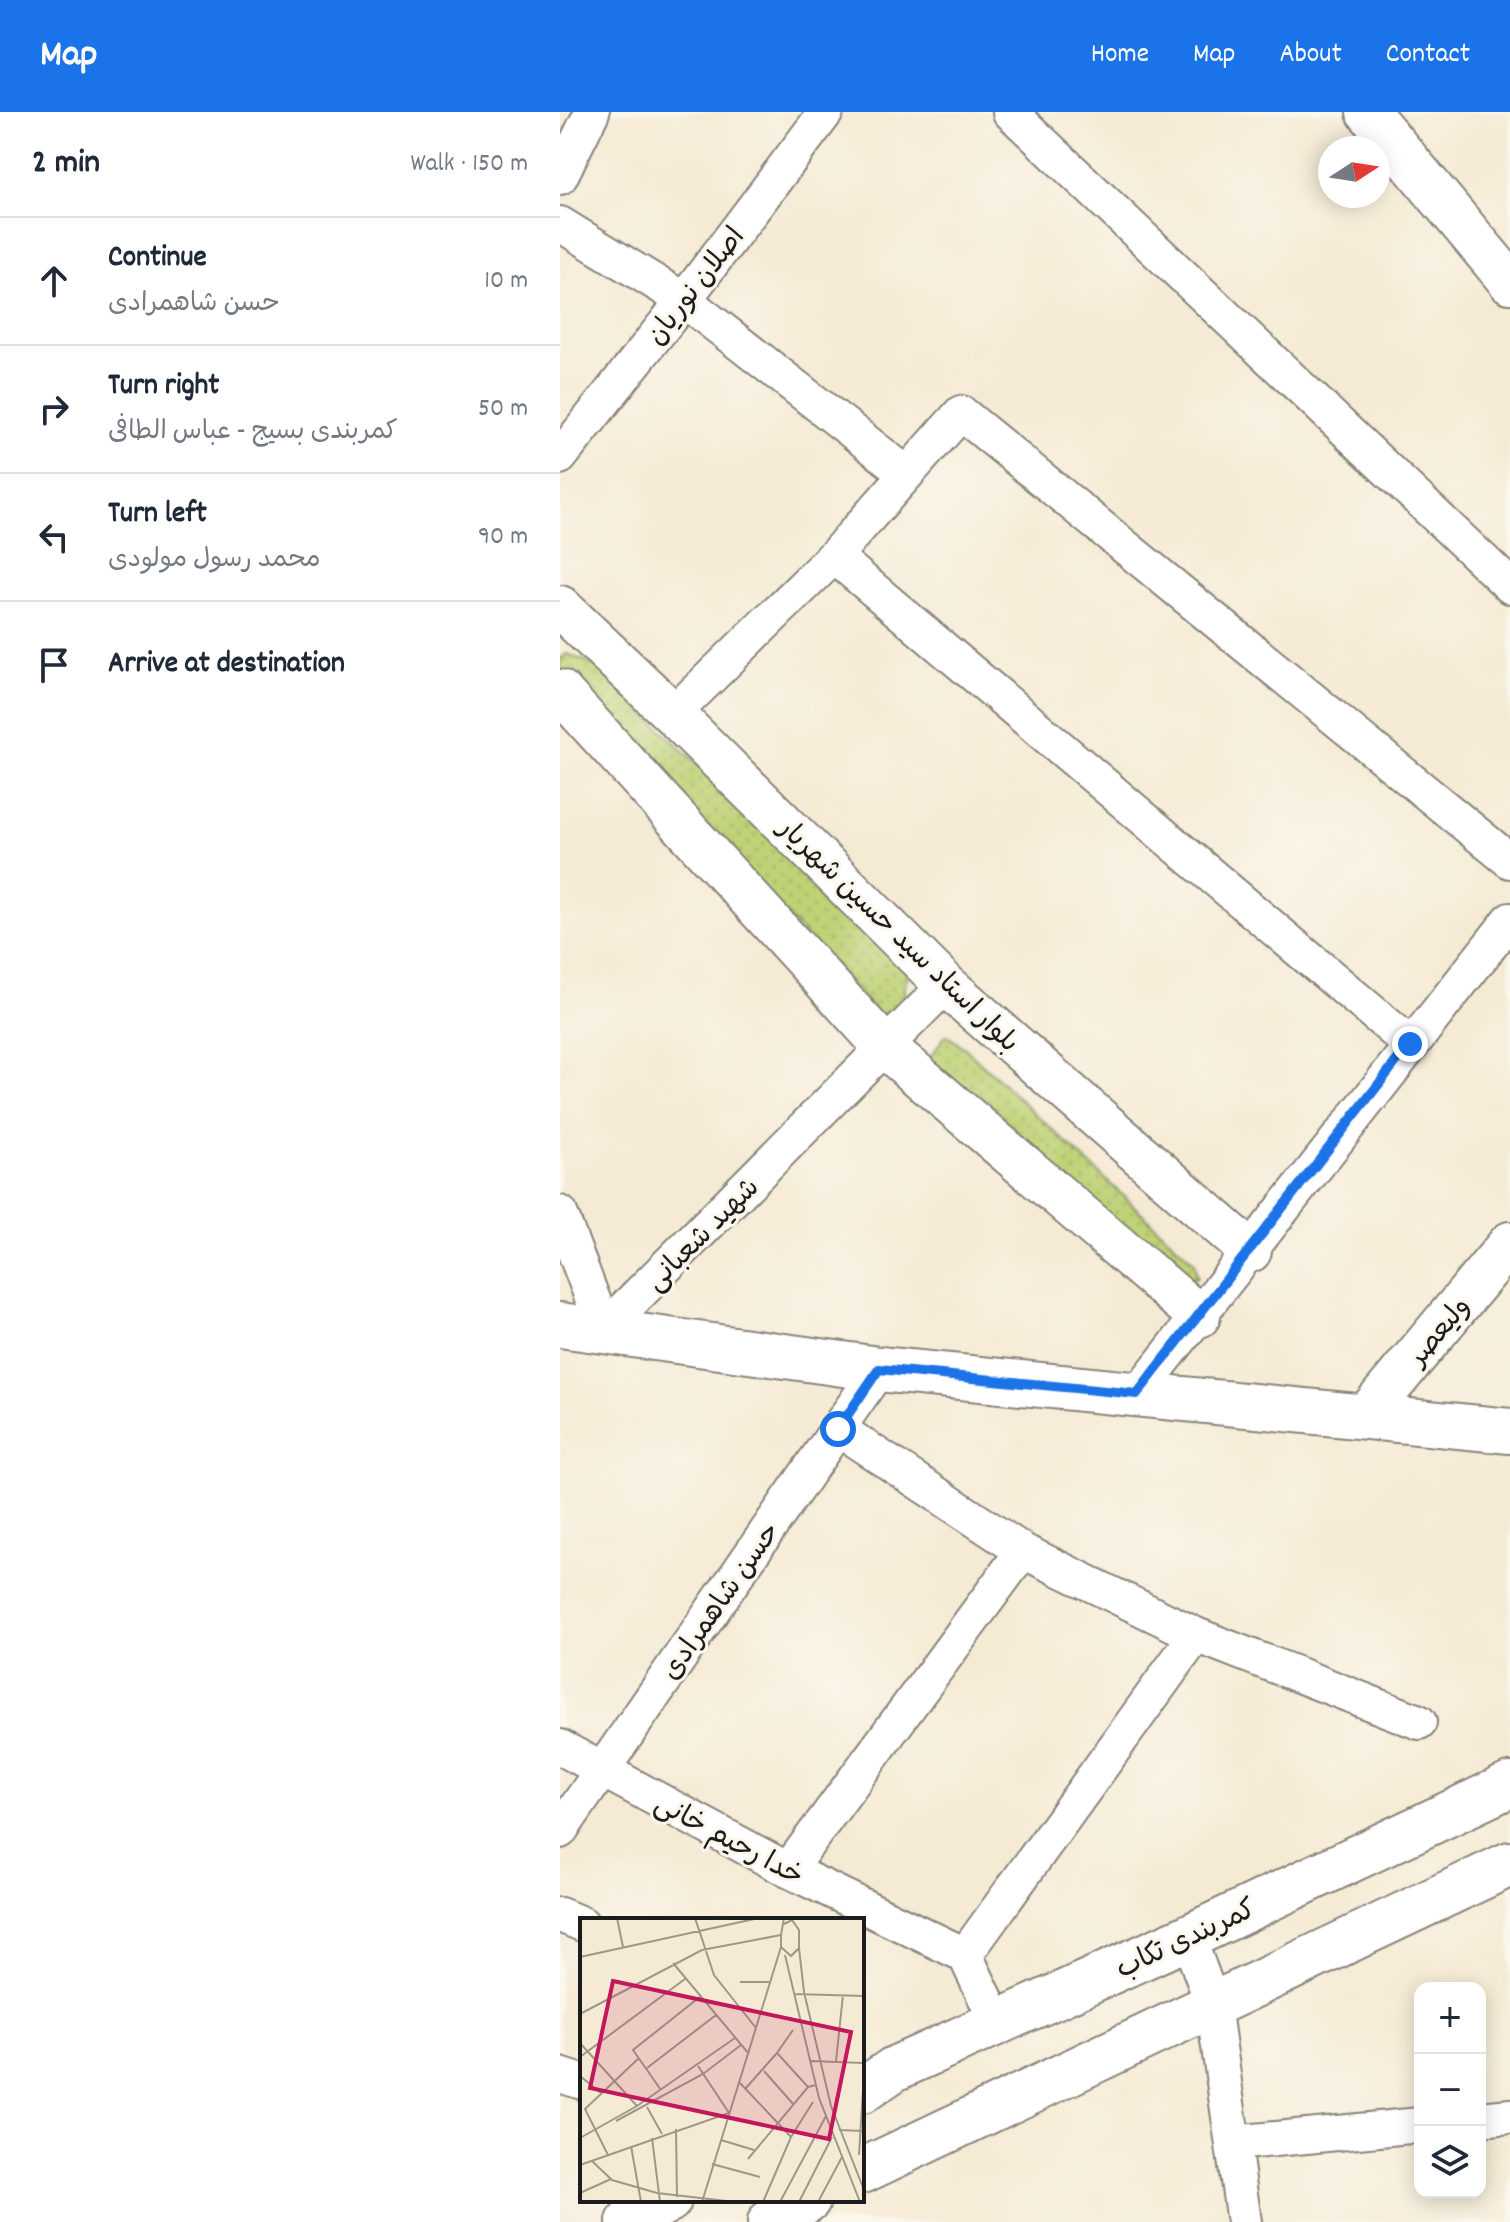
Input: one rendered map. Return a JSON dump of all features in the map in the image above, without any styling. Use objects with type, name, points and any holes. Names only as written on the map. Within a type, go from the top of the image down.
[{"type":"main road","points":[[560,1325],[879,1369],[1510,1431]]},
{"type":"main road","name":"کمربندی تکاب","points":[[864,2090],[894,2069],[1188,1937],[1510,1785]]},
{"type":"main road","points":[[864,2170],[1510,1864]]},
{"type":"main road","points":[[629,2222],[665,2202]]},
{"type":"main road","points":[[770,2222],[805,2202]]},
{"type":"street","points":[[560,177],[592,112]]},
{"type":"street","name":"اصلان نوریان","points":[[560,457],[826,112]]},
{"type":"street","points":[[1010,112],[1510,586]]},
{"type":"street","points":[[1368,112],[1510,282]]},
{"type":"street","points":[[560,224],[684,300],[907,474]]},
{"type":"street","points":[[673,714],[834,556],[961,413],[1510,861]]},
{"type":"street","points":[[834,556],[1410,1044]]},
{"type":"street","name":"بلوار استاد سید حسین شهریار","points":[[560,607],[673,714],[946,985],[1250,1251]]},
{"type":"street","points":[[560,691],[885,1047],[1199,1316]]},
{"type":"street","points":[[1137,1394],[1510,920]]},
{"type":"street","name":"شهید شعبانی","points":[[604,1329],[946,985]]},
{"type":"street","points":[[560,1213],[604,1329]]},
{"type":"street","name":"ولیعصر","points":[[1365,1417],[1510,1243]]},
{"type":"street","name":"حسن شاهمرادی","points":[[560,1831],[879,1369]]},
{"type":"street","points":[[838,1429],[1023,1551],[1196,1635],[1419,1722]]},
{"type":"street","points":[[788,1870],[1023,1551]]},
{"type":"street","points":[[997,2022],[965,1955],[1196,1635]]},
{"type":"street","name":"خدا رحیم خانی","points":[[560,1747],[788,1870],[965,1955]]},
{"type":"street","points":[[560,1915],[580,1923]]},
{"type":"street","points":[[1188,1937],[1213,2005],[1244,2222]]},
{"type":"street","points":[[560,2075],[580,2081]]},
{"type":"street","points":[[1486,2118],[1510,2116]]},
{"type":"street","points":[[1233,2143],[1414,2126]]},
{"type":"green space","points":[[567,654],[595,665],[909,969],[904,989],[908,1011],[892,1029],[560,674],[560,659]]},
{"type":"green space","points":[[946,1035],[965,1048],[1194,1262],[1197,1278],[1181,1279],[919,1073]]},
{"type":"route","points":[[838,1429],[879,1369],[1137,1394],[1410,1044]]}]
